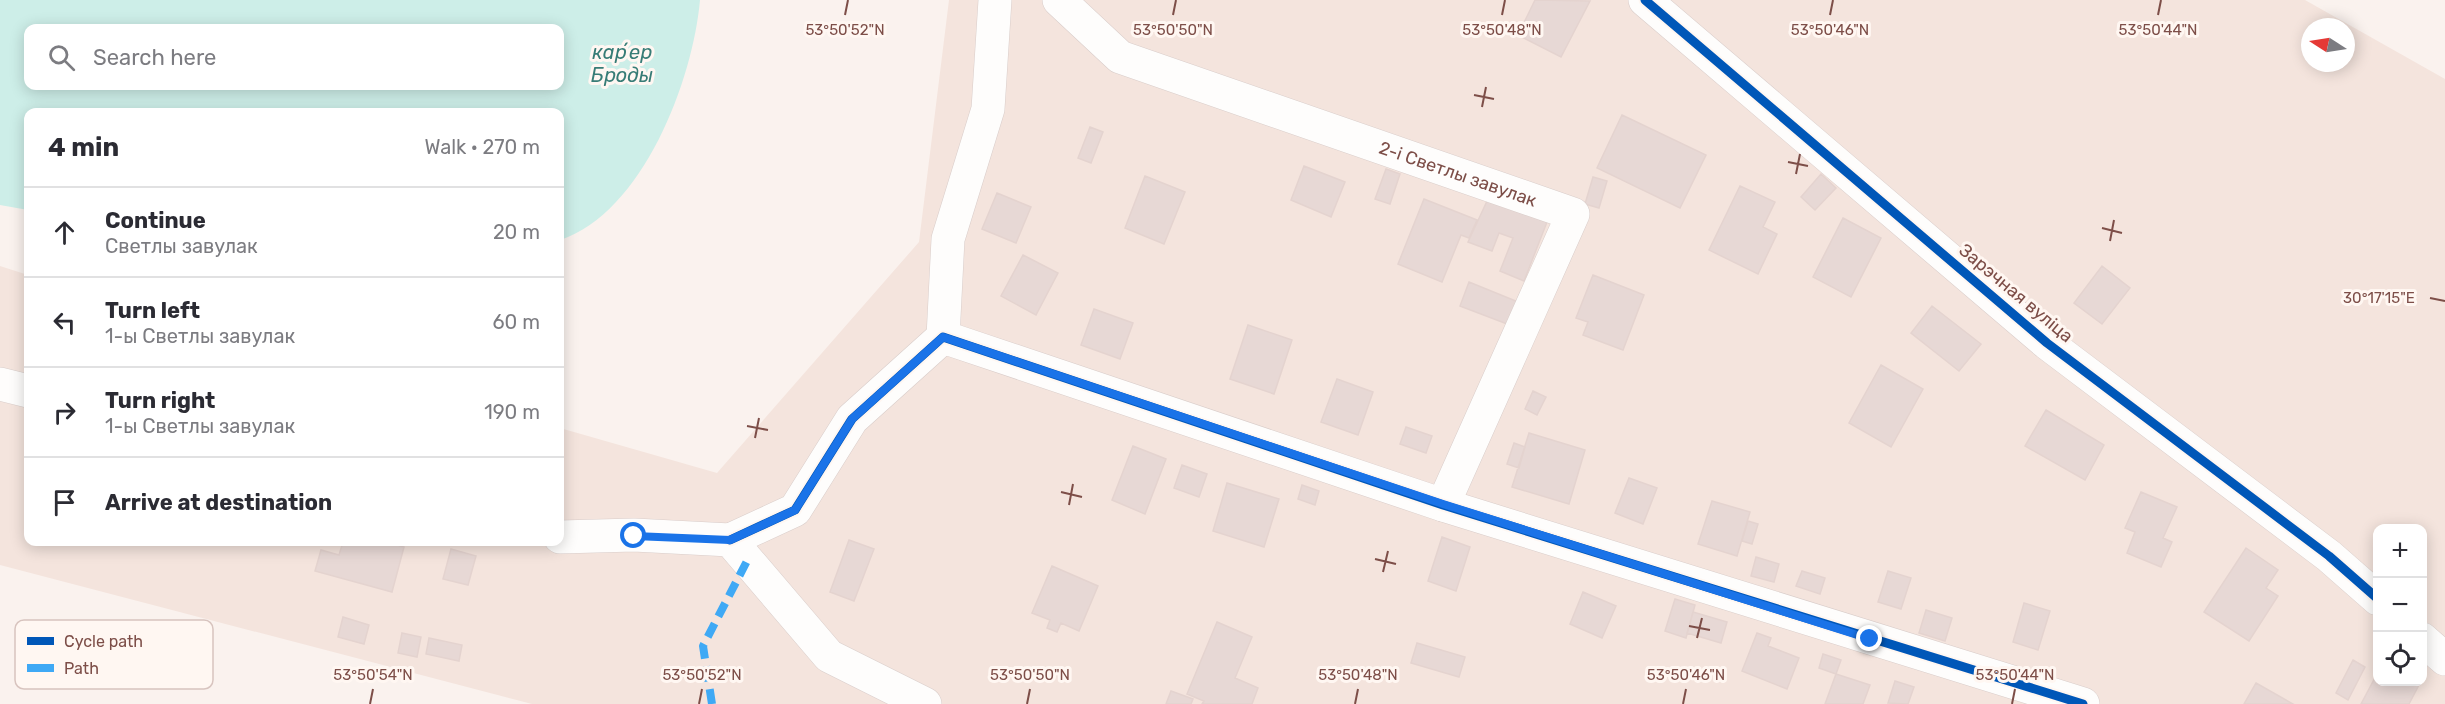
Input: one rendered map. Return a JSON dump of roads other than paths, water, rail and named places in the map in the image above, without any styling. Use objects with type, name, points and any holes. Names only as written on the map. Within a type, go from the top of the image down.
[{"type":"street","points":[[564,537],[634,536],[730,540],[795,510],[852,419],[943,337],[948,239],[988,109],[995,0]]},
{"type":"street","name":"2-і Светлы завулак","points":[[1059,0],[1120,57],[1572,214],[1443,504]]},
{"type":"street","name":"Зарэчная вуліца","points":[[1645,0],[2047,343],[2329,556],[2373,595]]},
{"type":"street","points":[[943,337],[1443,504],[2083,704]]},
{"type":"street","points":[[0,384],[24,390]]},
{"type":"street","points":[[730,540],[829,656],[925,704]]},
{"type":"street","points":[[2427,643],[2445,659]]},
{"type":"water","name":"карʼер Броды","points":[[0,0],[700,0],[687,67],[675,104],[659,140],[639,173],[616,202],[590,225],[564,238],[564,108],[24,108],[24,209],[0,205]]}]
